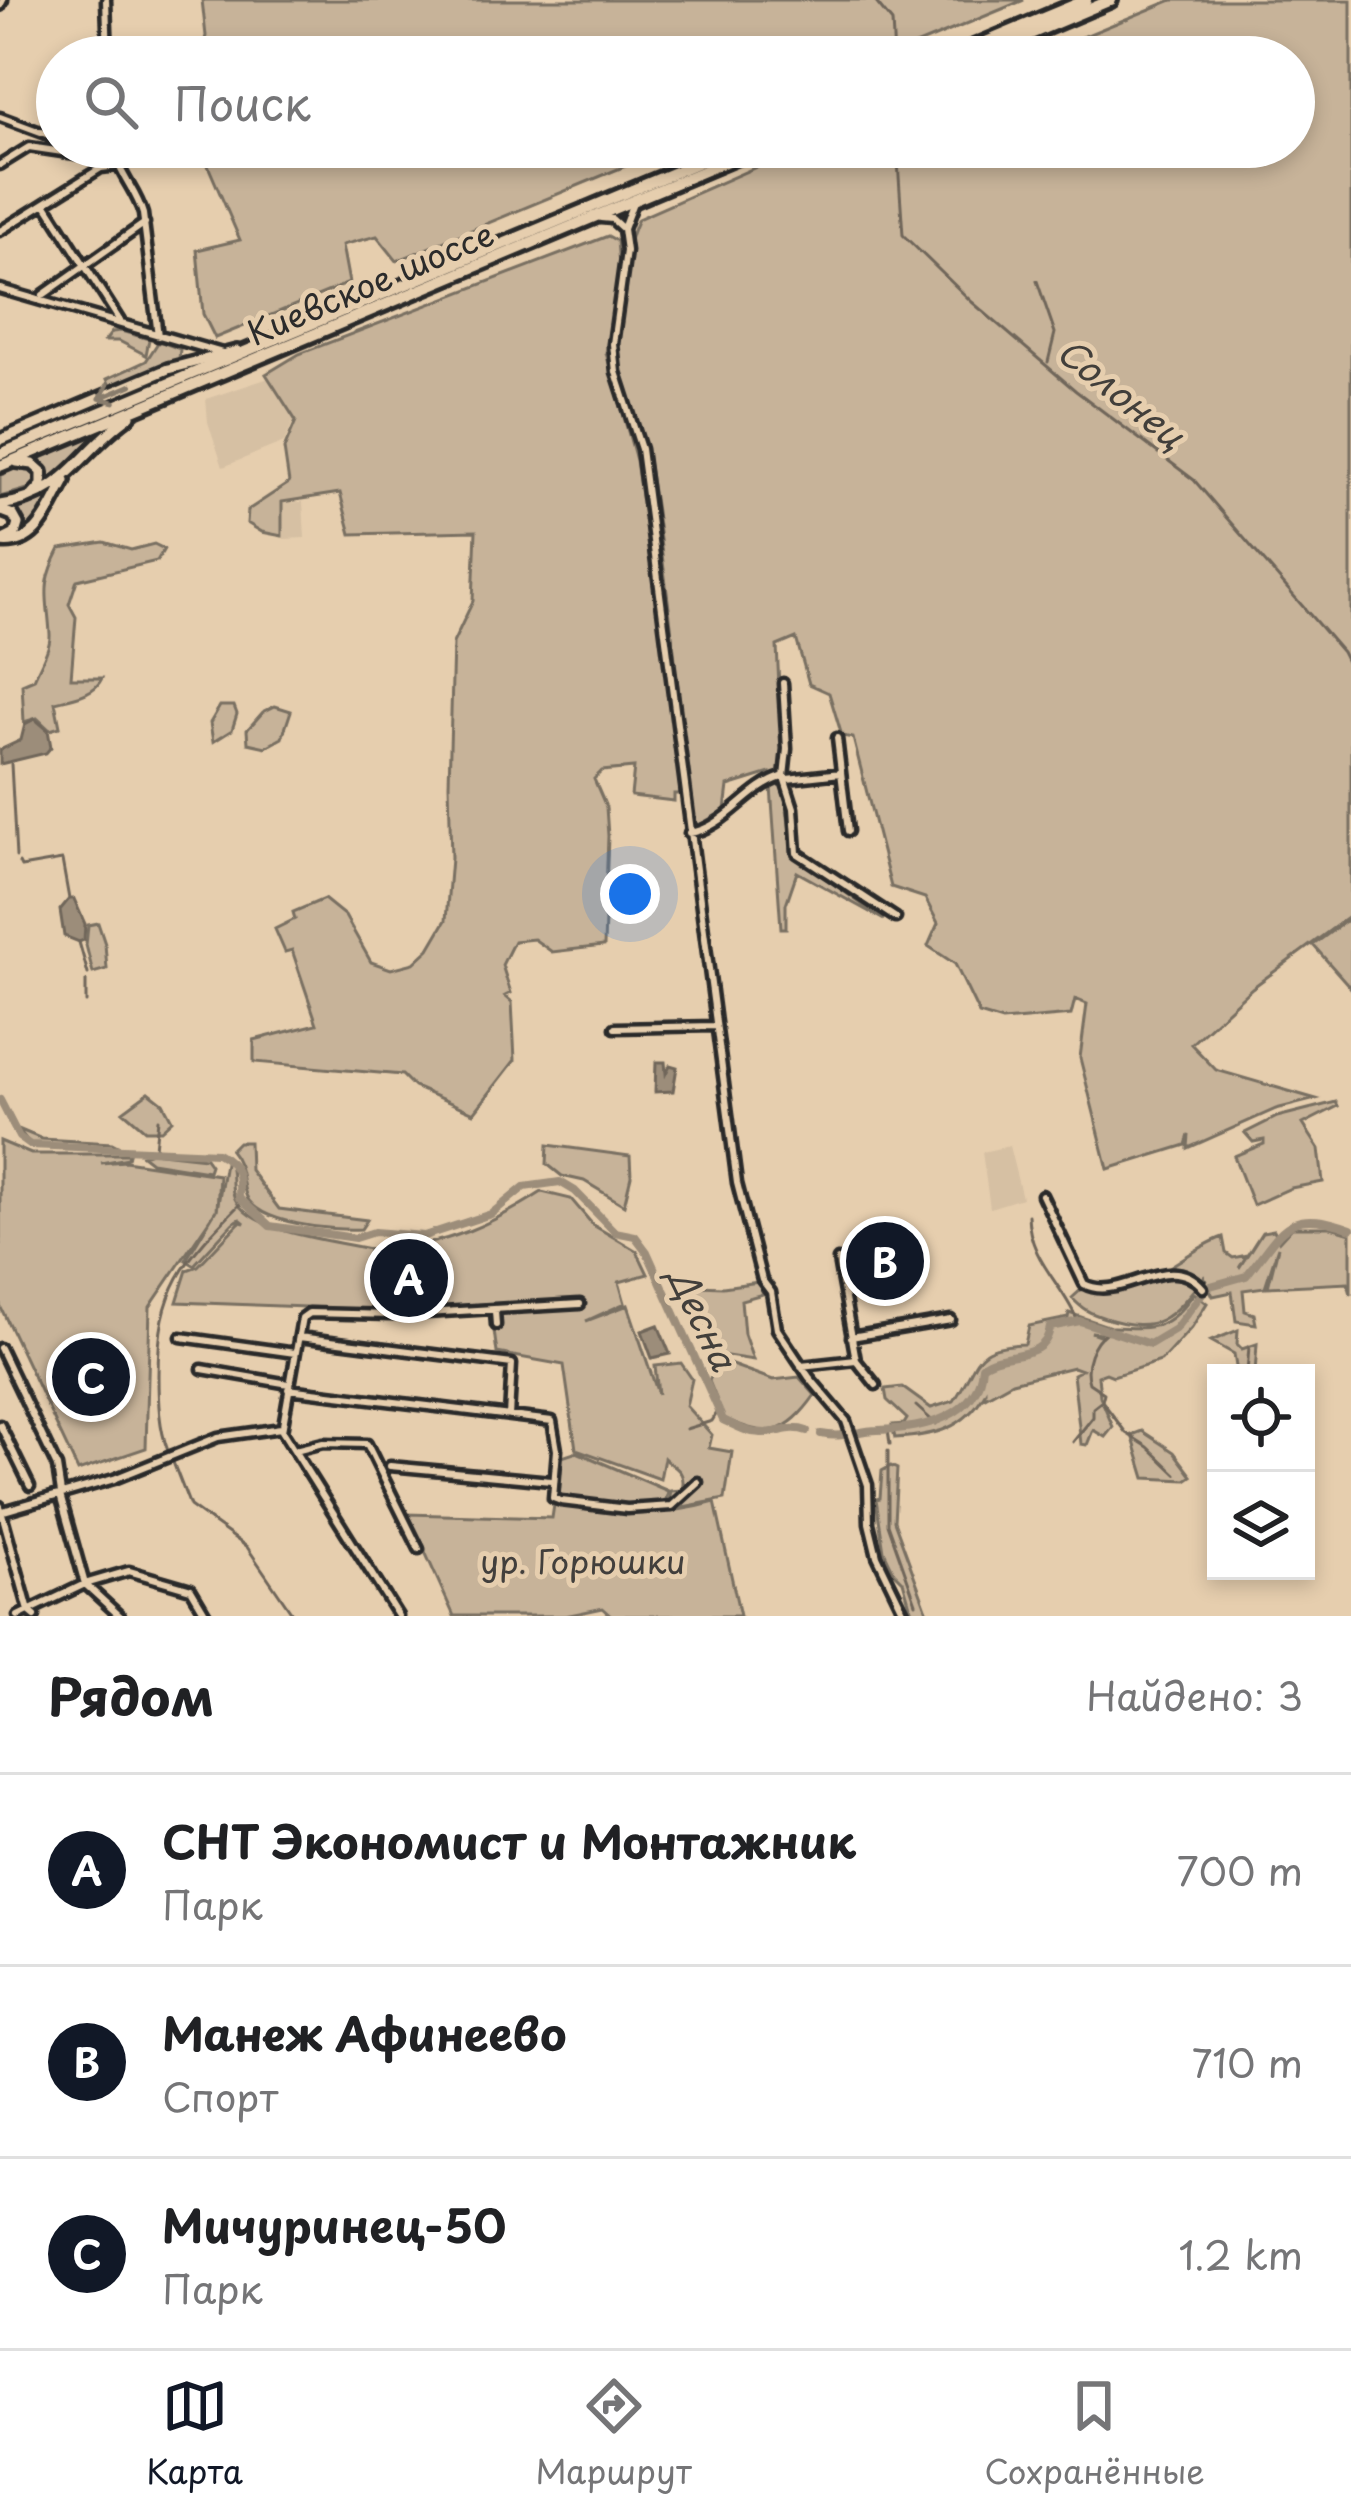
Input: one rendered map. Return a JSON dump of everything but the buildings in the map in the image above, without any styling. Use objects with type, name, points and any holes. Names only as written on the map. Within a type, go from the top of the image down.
[{"type":"highway","points":[[1000,36],[1087,0]]},
{"type":"highway","points":[[1026,36],[1111,0]]},
{"type":"highway","name":"Киевское шоссе","points":[[0,454],[686,168]]},
{"type":"highway","name":"Киевское шоссе","points":[[0,466],[711,168]]},
{"type":"main road","points":[[0,440],[168,369],[265,342]]},
{"type":"main road","points":[[0,507],[46,493],[109,431],[146,405]]},
{"type":"main road","points":[[0,466],[22,462],[40,469],[41,488],[24,500]]},
{"type":"main road","points":[[0,541],[18,543],[32,535],[70,471]]},
{"type":"main road","points":[[0,507],[13,514],[18,524],[12,536],[0,541]]},
{"type":"street","points":[[106,0],[107,36]]},
{"type":"street","points":[[0,117],[36,130]]},
{"type":"street","points":[[0,165],[29,148],[36,149]]},
{"type":"street","points":[[0,231],[106,168]]},
{"type":"street","points":[[118,168],[139,198],[158,336]]},
{"type":"street","points":[[639,198],[627,212],[623,229],[626,251],[614,358],[640,449],[737,1183],[762,1280],[771,1292],[776,1329],[846,1421],[857,1447],[878,1556],[906,1616]]},
{"type":"street","points":[[45,203],[120,324]]},
{"type":"street","points":[[591,218],[612,219],[623,229]]},
{"type":"street","points":[[44,295],[145,224]]},
{"type":"street","points":[[0,289],[223,353]]},
{"type":"street","points":[[168,369],[184,356],[178,343]]},
{"type":"street","points":[[783,683],[785,778],[797,853],[896,918]]},
{"type":"street","points":[[837,738],[848,831]]},
{"type":"street","points":[[689,833],[707,828],[766,782],[841,773]]},
{"type":"street","points":[[615,1028],[715,1026]]},
{"type":"street","points":[[1042,1196],[1090,1288],[1103,1290],[1159,1273],[1191,1276],[1203,1288]]},
{"type":"street","points":[[838,1260],[856,1360],[876,1385]]},
{"type":"street","points":[[398,1616],[281,1428],[302,1318],[309,1312],[392,1315],[580,1304]]},
{"type":"street","points":[[495,1311],[496,1325]]},
{"type":"street","points":[[850,1337],[951,1320]]},
{"type":"street","points":[[181,1337],[295,1353]]},
{"type":"street","points":[[298,1337],[512,1364],[508,1416]]},
{"type":"street","points":[[0,1348],[57,1467],[85,1584],[120,1616]]},
{"type":"street","points":[[801,1366],[856,1360]]},
{"type":"street","points":[[202,1369],[289,1387],[552,1421],[556,1450],[551,1481],[553,1498],[561,1501],[627,1509],[672,1506],[698,1482]]},
{"type":"street","points":[[0,1425],[29,1486]]},
{"type":"street","points":[[32,1613],[1,1510],[114,1479],[218,1437],[281,1428]]},
{"type":"street","points":[[295,1450],[323,1443],[367,1444],[418,1550]]},
{"type":"street","points":[[390,1466],[551,1481]]},
{"type":"street","points":[[18,1616],[85,1584],[130,1571],[191,1588],[207,1616]]},
{"type":"shaded area","points":[[269,378],[294,420],[284,442],[223,467],[208,422],[206,399]]},
{"type":"shaded area","points":[[303,502],[305,538],[284,539],[283,503]]},
{"type":"shaded area","points":[[35,719],[48,730],[51,747],[46,753],[0,764],[0,750],[21,740],[25,724]]},
{"type":"shaded area","points":[[74,899],[85,924],[84,940],[79,942],[64,936],[60,910]]},
{"type":"shaded area","points":[[656,1062],[665,1062],[666,1073],[670,1065],[677,1067],[673,1091],[655,1092]]},
{"type":"shaded area","points":[[1009,1146],[1022,1198],[990,1208],[982,1152]]},
{"type":"shaded area","points":[[658,1325],[670,1354],[652,1358],[642,1331]]},
{"type":"green space","points":[[202,0],[1024,0],[937,36],[206,36]]},
{"type":"green space","points":[[1172,0],[1351,0],[1351,915],[1252,988],[1191,1044],[1216,1070],[1316,1099],[1276,1109],[1188,1148],[1189,1135],[1186,1145],[1108,1169],[1080,1058],[1087,1004],[1075,999],[1071,1015],[1002,1021],[979,1014],[955,964],[928,946],[938,923],[925,898],[891,887],[853,738],[842,736],[829,693],[809,684],[796,638],[777,646],[784,785],[793,855],[884,920],[797,872],[786,904],[786,928],[781,928],[770,773],[728,786],[725,810],[692,825],[655,506],[645,446],[620,374],[616,331],[624,263],[638,219],[754,168],[1315,168],[1315,36],[1085,36]]},
{"type":"green space","points":[[209,168],[621,168],[397,261],[377,236],[342,245],[349,283],[215,338],[203,314],[197,250],[240,240]]},
{"type":"green space","points":[[608,236],[617,241],[619,266],[606,353],[636,460],[675,718],[680,794],[674,794],[674,801],[631,796],[634,768],[602,771],[594,779],[606,807],[608,836],[604,946],[552,952],[534,939],[514,941],[502,965],[511,993],[505,996],[512,1002],[515,1060],[474,1113],[414,1087],[402,1075],[254,1062],[254,1040],[317,1024],[292,950],[285,952],[275,929],[295,919],[293,912],[324,899],[345,916],[371,962],[391,969],[414,963],[429,949],[446,920],[453,643],[473,601],[476,531],[351,534],[340,493],[282,502],[282,536],[247,523],[248,510],[289,483],[284,449],[296,421],[266,374],[299,354]]},
{"type":"green space","points":[[112,332],[149,339],[146,355],[119,341],[105,341]]},
{"type":"green space","points":[[159,341],[180,349],[179,359],[101,394],[110,386],[107,379],[146,361]]},
{"type":"green space","points":[[109,427],[46,489],[46,470],[32,459]]},
{"type":"green space","points":[[17,465],[33,466],[40,477],[38,486],[0,497],[0,472]]},
{"type":"green space","points":[[57,487],[33,531],[14,541],[22,527],[15,510],[41,500]]},
{"type":"green space","points":[[104,542],[131,550],[154,544],[164,549],[157,561],[77,580],[69,604],[76,617],[71,678],[102,678],[88,692],[55,702],[60,727],[50,730],[37,718],[24,722],[22,684],[34,679],[50,639],[47,592],[54,562],[60,549]]},
{"type":"green space","points":[[220,706],[234,706],[237,714],[232,730],[213,742],[210,723]]},
{"type":"green space","points":[[275,706],[291,711],[282,738],[266,747],[248,743],[247,730]]},
{"type":"green space","points":[[1351,917],[1351,988],[1313,945]]},
{"type":"green space","points":[[98,923],[107,969],[93,973],[86,945],[88,925]]},
{"type":"green space","points":[[149,1092],[163,1103],[172,1120],[161,1130],[145,1130],[123,1111]]},
{"type":"green space","points":[[1336,1102],[1338,1106],[1303,1124],[1319,1149],[1323,1182],[1291,1188],[1253,1205],[1234,1156],[1264,1140],[1253,1142],[1245,1133],[1277,1117]]},
{"type":"green space","points":[[18,1129],[42,1139],[112,1143],[127,1151],[30,1144]]},
{"type":"green space","points":[[0,1141],[31,1154],[129,1154],[101,1163],[125,1161],[219,1175],[217,1210],[225,1163],[230,1164],[233,1193],[253,1217],[291,1233],[369,1249],[367,1261],[386,1260],[387,1248],[429,1243],[468,1231],[542,1192],[571,1199],[593,1225],[637,1251],[648,1274],[619,1282],[625,1303],[586,1321],[628,1305],[658,1394],[655,1366],[681,1363],[692,1379],[686,1406],[712,1435],[709,1448],[732,1452],[725,1499],[667,1510],[671,1491],[682,1490],[683,1478],[664,1458],[660,1479],[576,1449],[564,1365],[497,1353],[488,1314],[177,1302],[187,1270],[198,1266],[240,1222],[245,1223],[240,1219],[233,1223],[194,1265],[186,1260],[216,1210],[150,1307],[146,1448],[78,1471],[0,1306]]},
{"type":"green space","points":[[238,1142],[249,1142],[250,1170],[279,1209],[367,1220],[361,1229],[333,1229],[264,1213],[246,1195],[230,1150]]},
{"type":"green space","points":[[548,1145],[630,1156],[624,1205],[584,1181],[562,1176],[547,1164]]},
{"type":"green space","points":[[142,1155],[205,1158],[210,1165],[208,1171],[151,1162]]},
{"type":"green space","points":[[1292,1227],[1331,1227],[1351,1233],[1351,1294],[1348,1283],[1268,1287],[1278,1247],[1265,1287],[1243,1290],[1245,1311],[1254,1314],[1256,1324],[1236,1321],[1232,1292],[1213,1296],[1204,1277],[1172,1312],[1139,1325],[1087,1311],[1072,1298],[1083,1288],[1102,1292],[1138,1285],[1223,1237],[1226,1253],[1233,1258],[1247,1255],[1239,1268],[1262,1232],[1274,1230],[1279,1241]]},
{"type":"green space","points":[[921,1237],[926,1263],[849,1283],[844,1260]]},
{"type":"green space","points":[[759,1282],[763,1294],[741,1300],[744,1334],[753,1360],[714,1354],[676,1285],[723,1287]]},
{"type":"green space","points":[[1194,1293],[1207,1303],[1161,1361],[1098,1376],[1100,1396],[1113,1427],[1105,1437],[1093,1430],[1087,1445],[1081,1444],[1073,1374],[1081,1370],[1073,1367],[1012,1382],[985,1397],[985,1393],[968,1415],[947,1428],[895,1438],[892,1425],[907,1419],[887,1400],[885,1389],[902,1387],[931,1408],[954,1401],[985,1352],[1025,1344],[1029,1326],[1068,1318],[1069,1313],[1108,1326],[1100,1333],[1091,1332],[1102,1336],[1112,1327],[1150,1327],[1168,1321]]},
{"type":"green space","points":[[1238,1330],[1237,1344],[1242,1349],[1257,1344],[1256,1364],[1236,1364],[1234,1354],[1211,1341]]},
{"type":"green space","points":[[718,1360],[773,1380],[799,1377],[815,1395],[795,1418],[776,1429],[739,1425],[724,1418],[709,1381]]},
{"type":"green space","points":[[1142,1431],[1174,1452],[1192,1476],[1186,1480],[1145,1478],[1132,1435]]},
{"type":"green space","points":[[577,1452],[668,1491],[665,1503],[628,1506],[559,1498],[559,1458]]},
{"type":"green space","points":[[891,1466],[897,1469],[894,1521],[929,1616],[913,1616],[903,1581],[884,1551],[876,1499],[880,1498],[882,1471]]},
{"type":"green space","name":"ур. Горюшки","points":[[715,1502],[740,1616],[612,1616],[603,1608],[565,1616],[454,1616],[408,1514],[552,1518],[554,1505],[654,1512]]},
{"type":"waterway","name":"Солонец","points":[[874,0],[892,22],[893,36]]},
{"type":"waterway","name":"Солонец","points":[[898,168],[903,235],[1076,391],[1194,480],[1342,652],[1351,670]]},
{"type":"waterway","points":[[1037,281],[1055,333],[1048,362]]},
{"type":"waterway","points":[[11,764],[16,857]]},
{"type":"waterway","points":[[19,863],[21,867],[62,860],[69,899]]},
{"type":"waterway","points":[[79,942],[88,974]]},
{"type":"waterway","points":[[86,981],[86,1002]]},
{"type":"waterway","name":"Десна","points":[[0,1100],[19,1137],[30,1145],[217,1153],[237,1171],[239,1198],[270,1226],[355,1238],[374,1232],[424,1236],[491,1214],[524,1187],[560,1182],[615,1232],[635,1236],[647,1252],[723,1420],[758,1433],[807,1431]]},
{"type":"waterway","points":[[155,1148],[158,1119]]},
{"type":"waterway","points":[[168,1451],[158,1375],[169,1298],[189,1260],[242,1202]]},
{"type":"waterway","points":[[1028,1215],[1040,1259],[1078,1322]]},
{"type":"waterway","name":"Десна","points":[[821,1434],[912,1427],[945,1417],[971,1398],[982,1366],[1041,1346],[1050,1327],[1080,1321],[1150,1344],[1175,1329],[1207,1287],[1246,1276],[1288,1227],[1312,1220],[1351,1229]]},
{"type":"waterway","points":[[1073,1442],[1102,1401],[1104,1393],[1089,1383],[1087,1369],[1093,1347],[1108,1330]]},
{"type":"waterway","points":[[1248,1364],[1249,1346]]},
{"type":"waterway","points":[[1102,1401],[1126,1433],[1176,1474]]},
{"type":"waterway","points":[[916,1406],[936,1424]]},
{"type":"waterway","points":[[686,1429],[712,1421],[718,1411]]},
{"type":"waterway","points":[[888,1430],[890,1444]]},
{"type":"waterway","points":[[888,1451],[888,1524],[916,1603]]},
{"type":"waterway","points":[[171,1457],[190,1506],[247,1547],[294,1616]]},
{"type":"place","name":"Манеж Афинеево","points":[[885,1261]]},
{"type":"place","name":"СНТ Экономист и Монтажник","points":[[409,1278]]},
{"type":"place","name":"Мичуринец-50","points":[[91,1377]]}]
